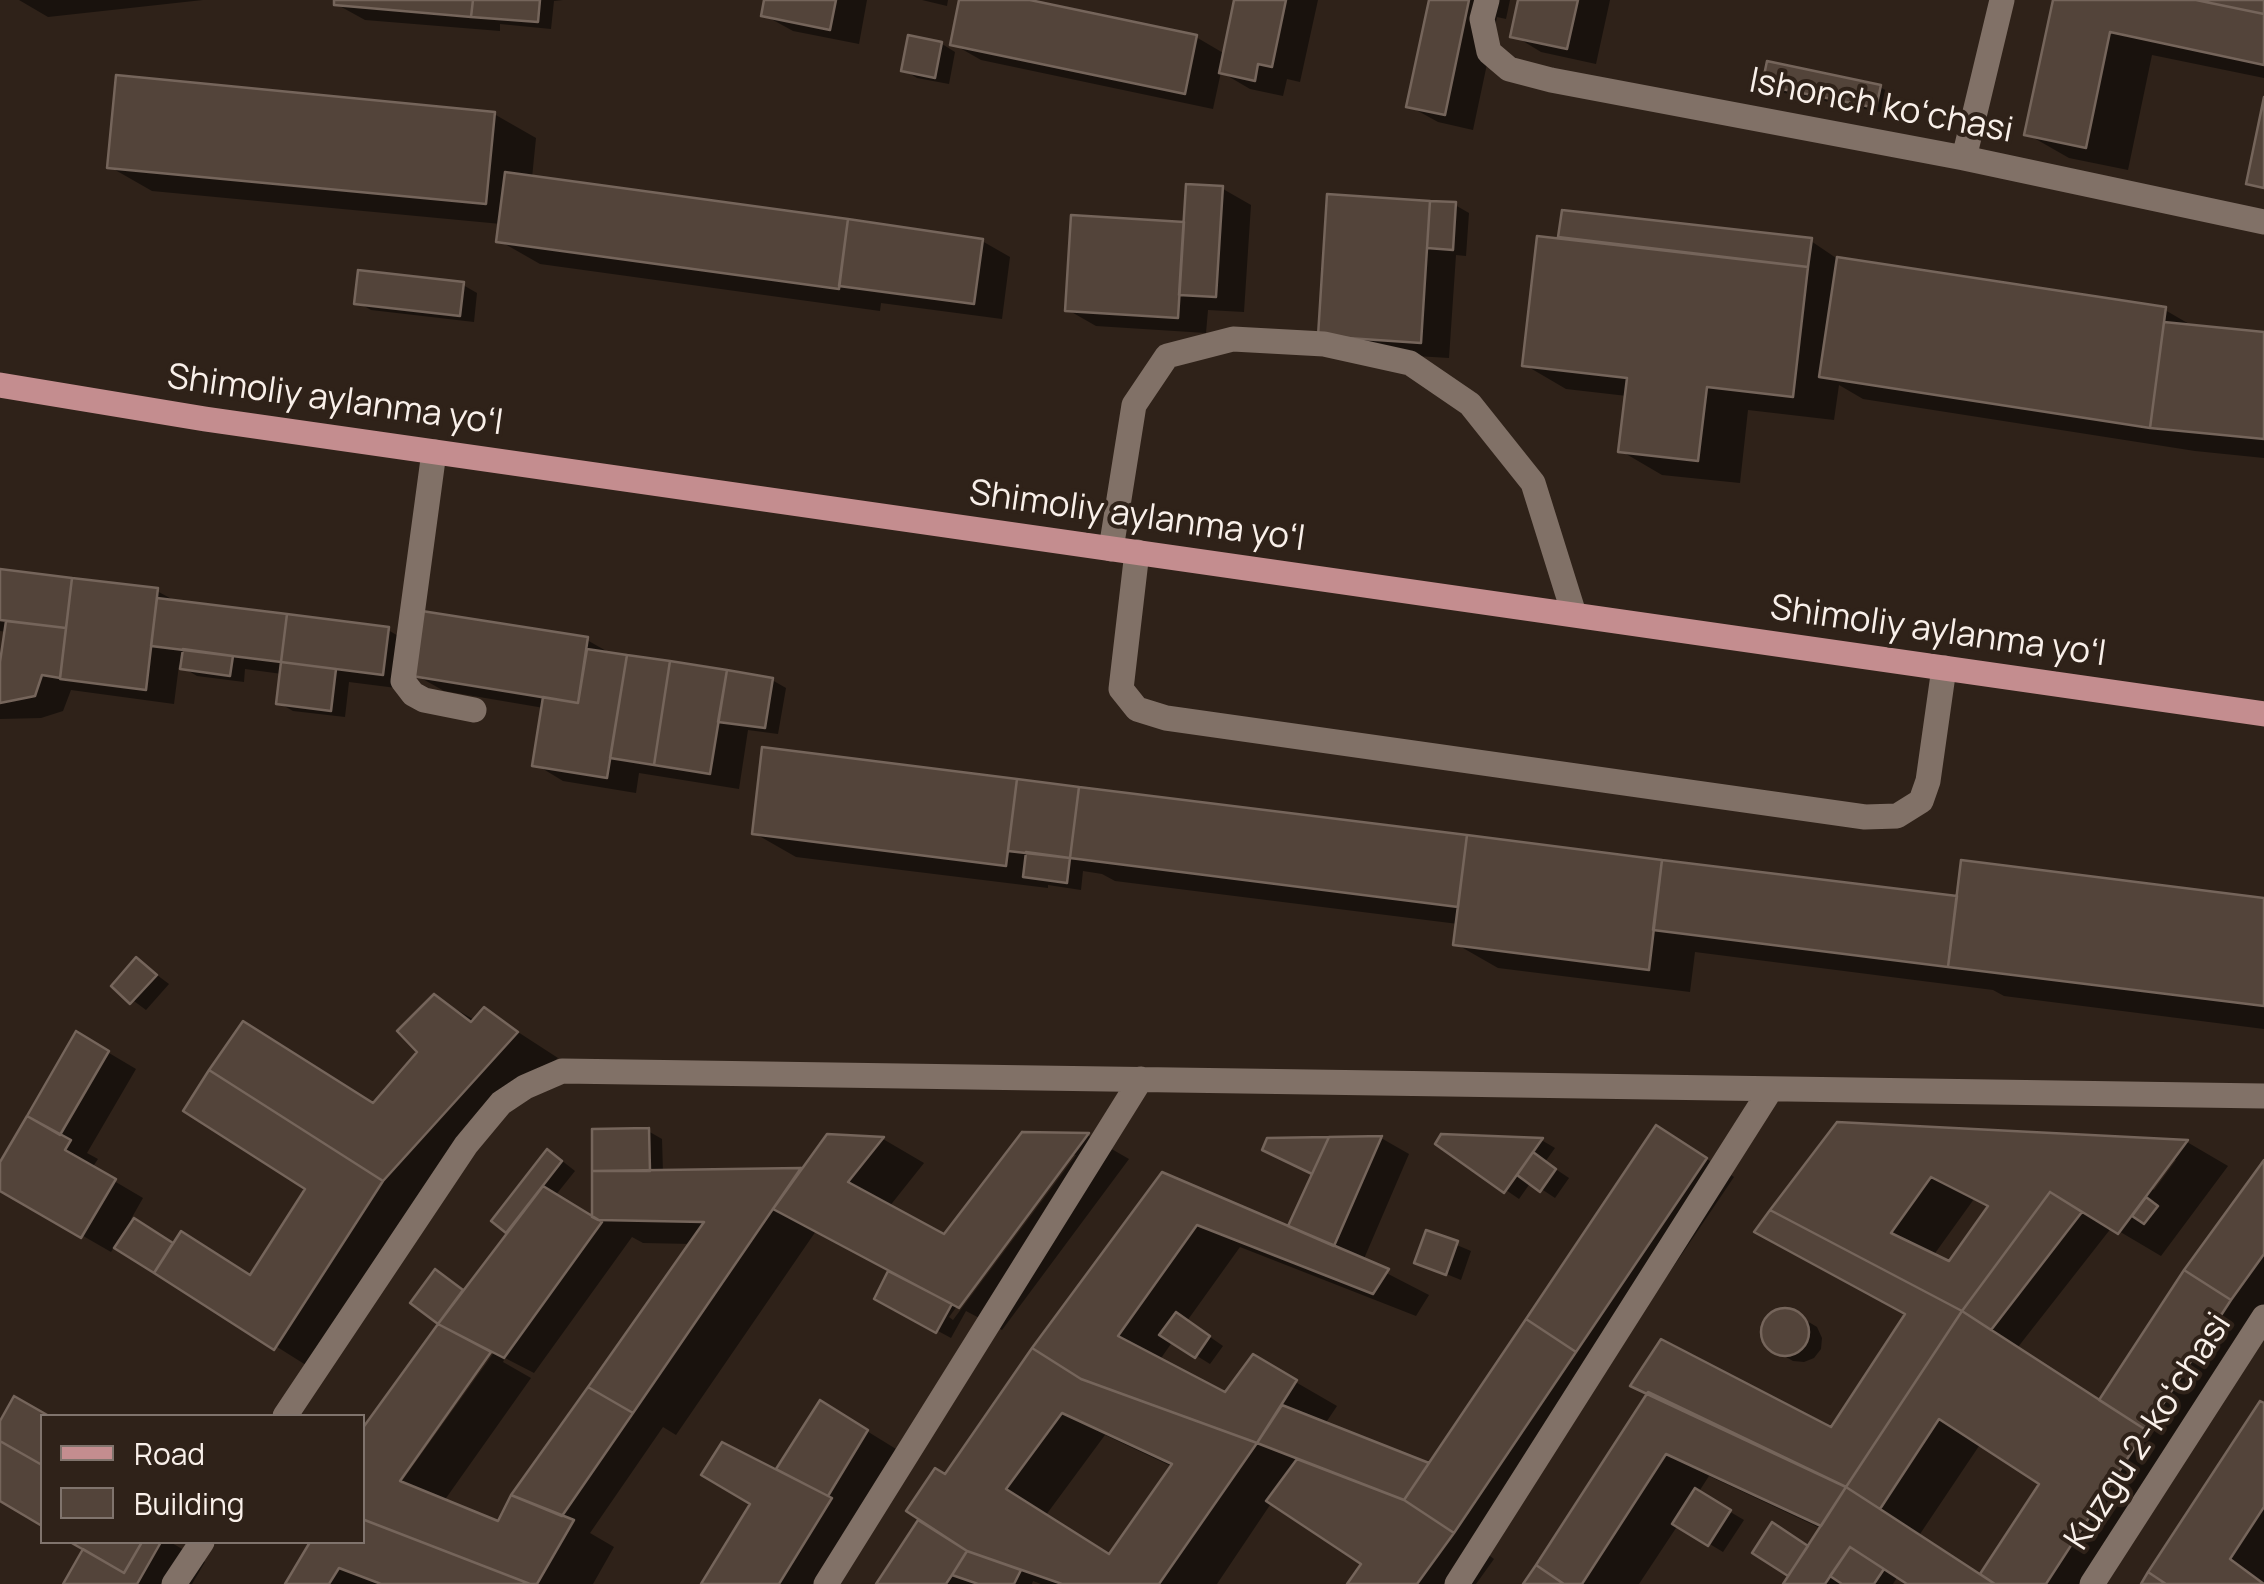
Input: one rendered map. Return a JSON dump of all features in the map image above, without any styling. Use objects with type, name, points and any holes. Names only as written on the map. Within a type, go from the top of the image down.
[{"type":"main road","name":"Shimoliy aylanma yoʻl","points":[[0,385],[434,452],[2264,714]]},
{"type":"street","name":"Ishonch koʻchasi","points":[[1487,0],[1482,20],[1489,52],[1510,69],[1964,158],[2264,222]]},
{"type":"street","points":[[1964,158],[2002,0]]},
{"type":"street","points":[[1111,549],[1134,404],[1167,356],[1233,339],[1324,344],[1410,363],[1470,404],[1533,483],[1574,614]]},
{"type":"street","points":[[434,452],[402,682],[424,700],[474,710]]},
{"type":"street","points":[[1138,552],[1121,689],[1136,709],[1166,718],[1866,817],[1897,816],[1920,801],[1928,780],[1944,668]]},
{"type":"street","points":[[286,1414],[466,1144],[501,1103],[524,1087],[562,1071],[2264,1096]]},
{"type":"street","points":[[826,1584],[1142,1079]]},
{"type":"street","points":[[1458,1584],[1771,1088]]},
{"type":"street","name":"Kuzgu 2-koʻchasi","points":[[2092,1584],[2264,1317]]},
{"type":"street","points":[[174,1584],[201,1544]]},
{"type":"building","points":[[334,0],[473,0],[471,17],[334,5]]},
{"type":"building","points":[[473,0],[540,0],[538,22],[471,17]]},
{"type":"building","points":[[764,0],[836,0],[830,30],[761,16]]},
{"type":"building","points":[[959,0],[1030,0],[1197,35],[1185,94],[950,45]]},
{"type":"building","points":[[1234,0],[1286,0],[1272,67],[1258,64],[1255,81],[1219,73]]},
{"type":"building","points":[[1429,0],[1469,0],[1445,115],[1406,107]]},
{"type":"building","points":[[1518,0],[1578,0],[1567,49],[1510,37]]},
{"type":"building","points":[[2053,0],[2196,0],[2264,14],[2264,65],[2110,32],[2086,148],[2024,135]]},
{"type":"building","points":[[2196,0],[2264,0],[2264,14]]},
{"type":"building","points":[[908,35],[942,42],[935,78],[901,71]]},
{"type":"building","points":[[1767,61],[1881,85],[1876,108],[1762,85]]},
{"type":"building","points":[[116,75],[495,112],[486,204],[107,168]]},
{"type":"building","points":[[2264,97],[2264,188],[2246,184]]},
{"type":"building","points":[[505,172],[848,219],[839,289],[496,242]]},
{"type":"building","points":[[1186,184],[1223,186],[1216,297],[1179,295]]},
{"type":"building","points":[[1327,194],[1430,201],[1421,343],[1318,336]]},
{"type":"building","points":[[1430,201],[1456,202],[1453,250],[1427,248]]},
{"type":"building","points":[[1562,210],[1812,238],[1808,267],[1558,237]]},
{"type":"building","points":[[1071,215],[1184,222],[1178,318],[1065,311]]},
{"type":"building","points":[[848,219],[983,239],[974,304],[839,286]]},
{"type":"building","points":[[1537,236],[1808,267],[1793,397],[1707,387],[1698,461],[1618,452],[1627,378],[1522,366]]},
{"type":"building","points":[[1837,257],[2166,307],[2150,428],[1819,377]]},
{"type":"building","points":[[358,270],[464,282],[460,316],[354,304]]},
{"type":"building","points":[[2164,322],[2264,332],[2264,439],[2150,428]]},
{"type":"building","points":[[0,569],[72,578],[66,628],[0,620]]},
{"type":"building","points":[[72,578],[158,588],[146,690],[60,679]]},
{"type":"building","points":[[157,598],[287,614],[281,662],[151,646]]},
{"type":"building","points":[[422,611],[588,637],[578,703],[412,676]]},
{"type":"building","points":[[287,614],[389,627],[383,675],[281,662]]},
{"type":"building","points":[[6,621],[66,628],[60,678],[42,675],[35,696],[0,703],[0,662]]},
{"type":"building","points":[[183,649],[233,656],[230,676],[180,669]]},
{"type":"building","points":[[587,649],[627,655],[607,778],[532,766],[543,697],[578,703]]},
{"type":"building","points":[[627,655],[670,661],[654,765],[610,758]]},
{"type":"building","points":[[670,661],[727,670],[710,774],[654,765]]},
{"type":"building","points":[[281,662],[336,669],[331,711],[276,704]]},
{"type":"building","points":[[727,670],[773,678],[765,728],[718,722]]},
{"type":"building","points":[[762,747],[1017,779],[1006,866],[752,834]]},
{"type":"building","points":[[1017,779],[1079,787],[1070,858],[1008,851]]},
{"type":"building","points":[[1079,787],[1467,835],[1458,907],[1070,858]]},
{"type":"building","points":[[1467,835],[1662,860],[1649,970],[1453,945]]},
{"type":"building","points":[[1026,852],[1070,858],[1067,883],[1023,877]]},
{"type":"building","points":[[1662,860],[1957,896],[1948,967],[1653,930]]},
{"type":"building","points":[[1961,860],[2264,898],[2264,1006],[1948,967]]},
{"type":"building","points":[[136,957],[157,975],[130,1004],[111,986]]},
{"type":"building","points":[[434,994],[471,1022],[484,1007],[518,1032],[383,1181],[209,1070],[243,1021],[373,1103],[417,1052],[397,1031]]},
{"type":"building","points":[[76,1031],[109,1051],[60,1135],[27,1116]]},
{"type":"building","points":[[209,1070],[383,1181],[274,1350],[154,1273],[181,1231],[250,1275],[305,1189],[183,1111]]},
{"type":"building","points":[[27,1116],[71,1140],[65,1150],[116,1179],[81,1238],[0,1191],[0,1162]]},
{"type":"building","points":[[1837,1122],[2188,1140],[2118,1234],[2050,1192],[1962,1311],[1770,1210]],"holes":[[[1931,1177],[1988,1206],[1949,1261],[1891,1233]]]},
{"type":"building","points":[[1656,1125],[1707,1158],[1576,1352],[1526,1319]]},
{"type":"building","points":[[649,1128],[650,1171],[592,1171],[592,1129]]},
{"type":"building","points":[[1022,1132],[1089,1133],[959,1308],[773,1209],[827,1134],[884,1137],[848,1182],[944,1234]]},
{"type":"building","points":[[1441,1134],[1543,1138],[1504,1193],[1435,1144]]},
{"type":"building","points":[[1382,1136],[1334,1246],[1288,1226],[1329,1137]]},
{"type":"building","points":[[1329,1137],[1312,1174],[1262,1150],[1267,1138]]},
{"type":"building","points":[[547,1149],[562,1161],[506,1233],[491,1221]]},
{"type":"building","points":[[1533,1152],[1556,1169],[1540,1192],[1517,1175]]},
{"type":"building","points":[[2264,1160],[2264,1254],[2231,1300],[2184,1270]]},
{"type":"building","points":[[801,1168],[633,1413],[588,1387],[704,1222],[598,1220],[592,1217],[592,1171]]},
{"type":"building","points":[[1162,1172],[1389,1269],[1373,1294],[1197,1225],[1118,1336],[1225,1392],[1253,1354],[1297,1380],[1257,1443],[1081,1379],[1032,1348]]},
{"type":"building","points":[[543,1186],[602,1222],[504,1358],[438,1324]]},
{"type":"building","points":[[2050,1192],[2082,1212],[1991,1330],[1962,1311]]},
{"type":"building","points":[[2146,1197],[2158,1206],[2144,1224],[2132,1216]]},
{"type":"building","points":[[1770,1210],[1962,1311],[1846,1487],[1630,1386],[1661,1339],[1831,1427],[1905,1314],[1754,1232]]},
{"type":"building","points":[[134,1218],[173,1243],[154,1273],[114,1248]]},
{"type":"building","points":[[1426,1230],[1458,1241],[1446,1275],[1414,1263]]},
{"type":"building","points":[[435,1269],[463,1290],[438,1324],[410,1303]]},
{"type":"building","points":[[2184,1270],[2231,1300],[2146,1430],[2099,1400]]},
{"type":"building","points":[[888,1271],[952,1304],[936,1333],[874,1299]]},
{"type":"building","points":[[1785,1308],[1802,1315],[1809,1332],[1802,1349],[1785,1356],[1768,1349],[1761,1332],[1768,1315]]},
{"type":"building","points":[[1962,1311],[2146,1430],[2046,1584],[1995,1584],[1980,1574],[2039,1484],[1939,1419],[1880,1509],[1846,1487]]},
{"type":"building","points":[[1176,1312],[1210,1336],[1195,1358],[1159,1335]]},
{"type":"building","points":[[1526,1319],[1576,1352],[1454,1533],[1404,1500]]},
{"type":"building","points":[[438,1324],[491,1352],[400,1481],[498,1521],[511,1495],[574,1520],[537,1584],[365,1520],[365,1425]]},
{"type":"building","points":[[1032,1348],[1081,1379],[1257,1443],[1159,1584],[1062,1584],[967,1551],[906,1511],[935,1468],[945,1474]],"holes":[[[1062,1413],[1172,1464],[1109,1554],[1006,1489]]]},
{"type":"building","points":[[588,1387],[633,1413],[562,1516],[511,1495]]},
{"type":"building","points":[[1648,1392],[1846,1487],[1821,1526],[1666,1454],[1582,1584],[1564,1584],[1536,1565]]},
{"type":"building","points":[[14,1396],[46,1414],[40,1414],[40,1464],[0,1441],[0,1421]]},
{"type":"building","points":[[820,1400],[868,1430],[828,1496],[776,1469]]},
{"type":"building","points":[[2260,1401],[2264,1403],[2264,1507],[2230,1559],[2264,1584],[2166,1584],[2148,1572]]},
{"type":"building","points":[[1282,1405],[1429,1463],[1404,1500],[1257,1443]]},
{"type":"building","points":[[0,1441],[40,1464],[40,1525],[0,1501]]},
{"type":"building","points":[[722,1442],[832,1498],[779,1584],[701,1584],[750,1504],[701,1475]]},
{"type":"building","points":[[1297,1459],[1404,1500],[1454,1533],[1417,1584],[1347,1584],[1361,1564],[1266,1501]]},
{"type":"building","points":[[1846,1487],[1995,1584],[1907,1584],[1850,1547],[1825,1584],[1783,1584]]},
{"type":"building","points":[[1695,1488],[1731,1510],[1708,1546],[1672,1524]]},
{"type":"building","points":[[365,1520],[530,1584],[381,1584],[339,1568],[329,1584],[285,1584],[309,1544],[365,1544]]},
{"type":"building","points":[[918,1520],[967,1551],[952,1575],[946,1584],[876,1584]]},
{"type":"building","points":[[1772,1522],[1808,1546],[1788,1576],[1752,1553]]},
{"type":"building","points":[[73,1544],[141,1544],[124,1573]]},
{"type":"building","points":[[141,1544],[160,1544],[137,1584],[63,1584],[83,1549],[124,1573]]},
{"type":"building","points":[[1850,1547],[1884,1569],[1874,1584],[1842,1584],[1830,1576]]},
{"type":"building","points":[[967,1551],[1021,1570],[1014,1584],[978,1584],[952,1575]]},
{"type":"building","points":[[1536,1565],[1564,1584],[1523,1584]]},
{"type":"building","points":[[2148,1572],[2166,1584],[2141,1584]]}]
